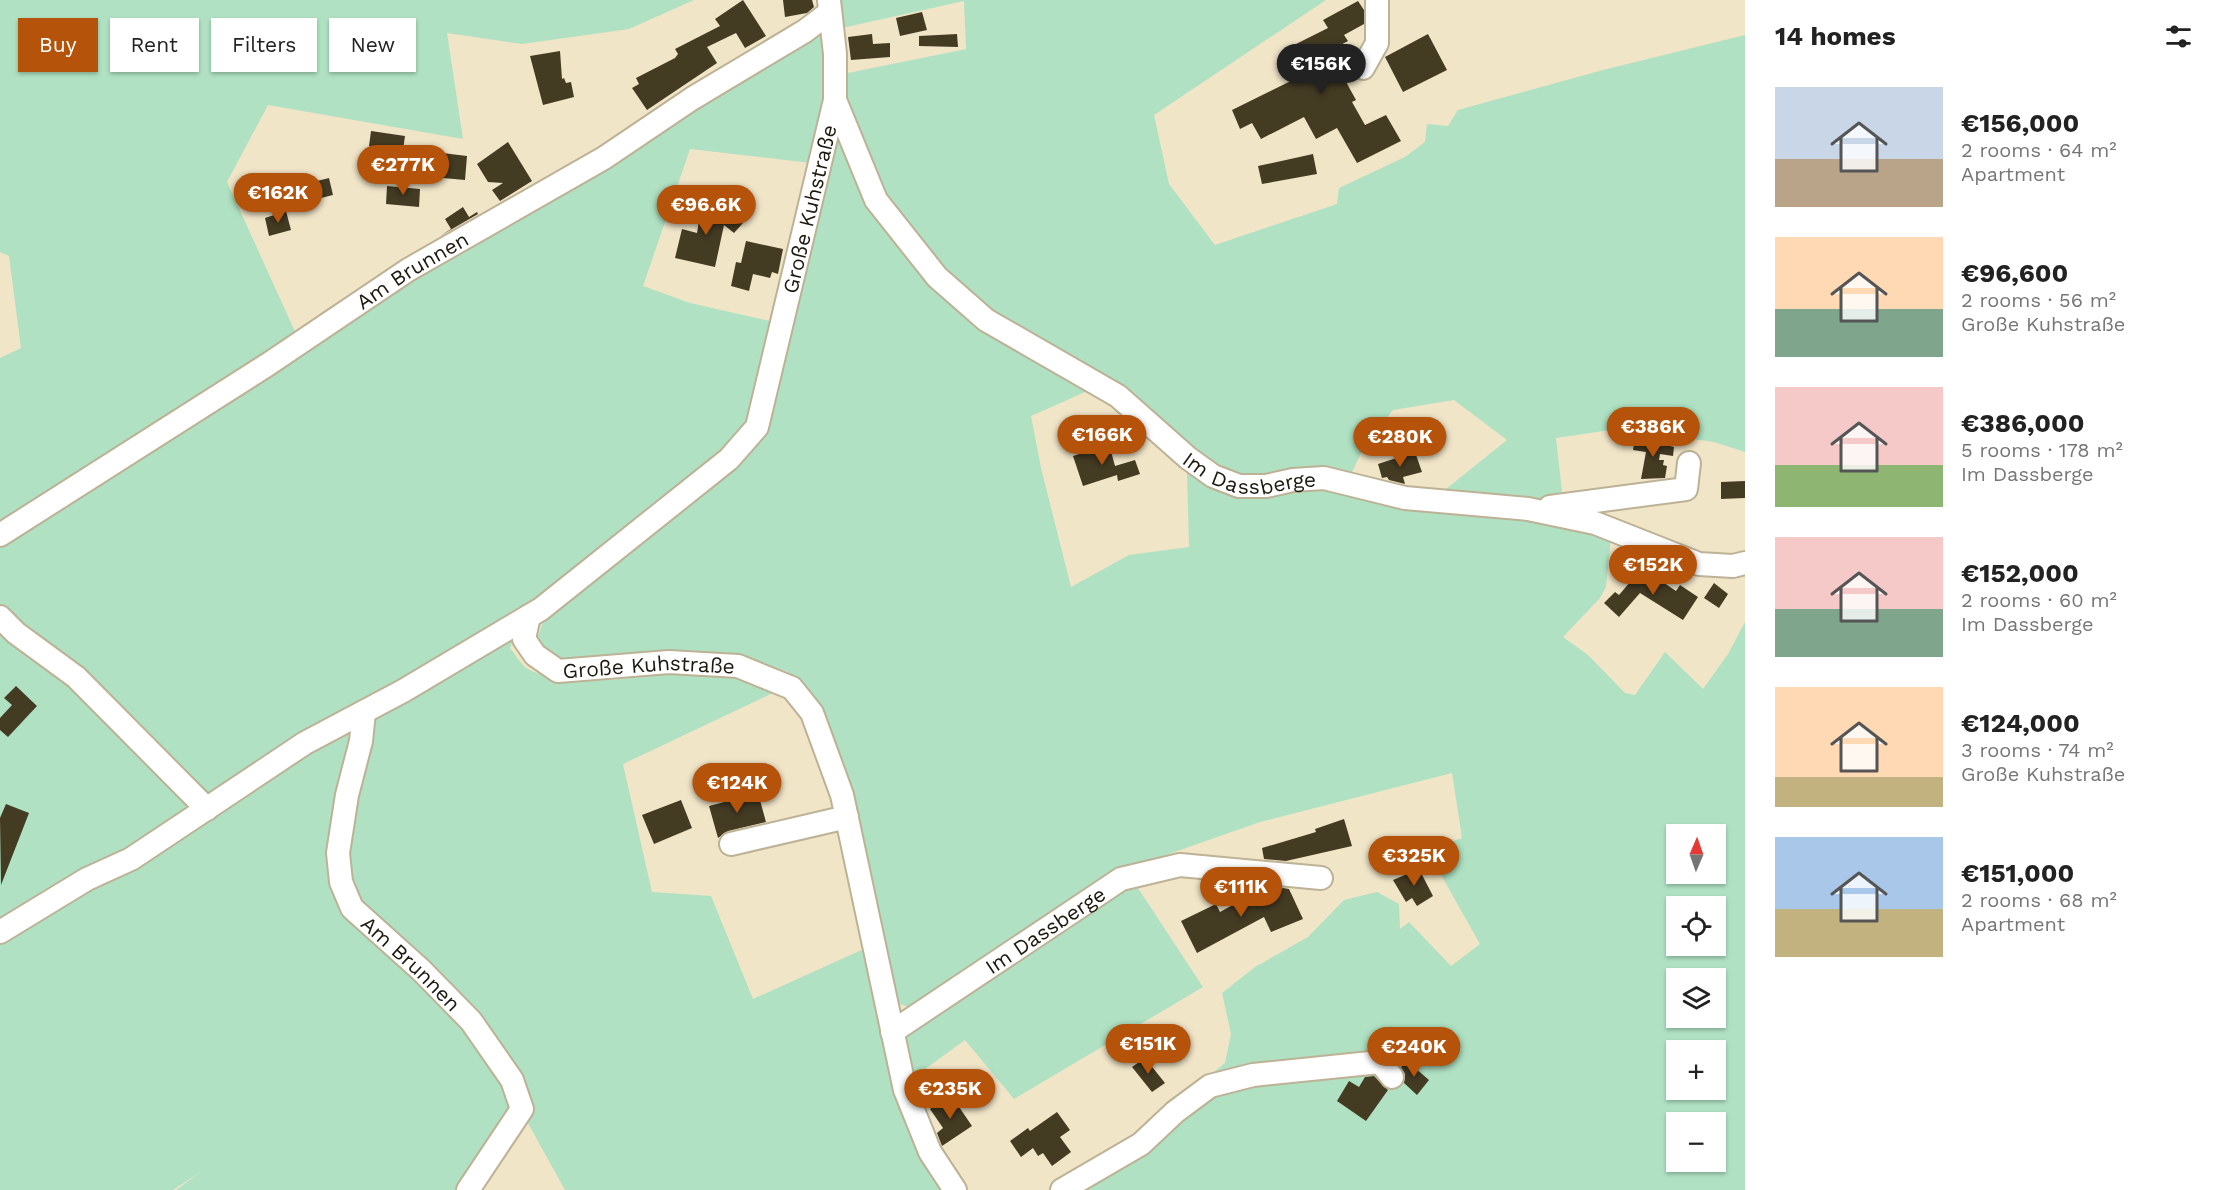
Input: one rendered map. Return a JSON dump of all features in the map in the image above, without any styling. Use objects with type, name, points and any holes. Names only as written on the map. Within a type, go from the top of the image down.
[{"type":"street","points":[[1363,68],[1377,43],[1377,0]]},
{"type":"street","name":"Große Kuhstraße","points":[[830,6],[836,54],[835,100],[757,427],[729,459],[529,616],[524,639],[536,655],[558,671],[669,662],[738,666],[792,688],[812,713],[826,746],[847,817],[905,1089],[916,1122],[930,1152],[955,1190]]},
{"type":"street","name":"Am Brunnen","points":[[0,535],[267,365],[408,270],[604,158],[693,98],[805,31],[830,6]]},
{"type":"street","name":"Im Dassberge","points":[[835,100],[876,200],[937,277],[986,320],[1118,396],[1188,458],[1213,476],[1239,486],[1266,486],[1293,480],[1324,478],[1405,498],[1528,509],[1595,523],[1699,564],[1732,566],[1745,563]]},
{"type":"street","points":[[1528,509],[1612,501],[1686,489],[1689,463]]},
{"type":"street","points":[[0,932],[87,879],[131,859],[305,743],[364,712],[529,616]]},
{"type":"street","points":[[0,617],[16,633],[76,677],[207,810]]},
{"type":"street","name":"Am Brunnen","points":[[364,712],[361,741],[347,795],[338,853],[341,882],[352,908],[421,970],[471,1021],[512,1080],[522,1109],[468,1190]]},
{"type":"street","points":[[731,844],[847,817]]},
{"type":"street","name":"Im Dassberge","points":[[892,1032],[1121,879],[1180,866],[1321,878]]},
{"type":"street","points":[[1062,1190],[1141,1144],[1175,1112],[1210,1086],[1253,1075],[1380,1062],[1392,1077]]},
{"type":"green space","points":[[0,0],[694,0],[629,29],[522,44],[447,33],[463,139],[268,105],[227,182],[297,336],[827,23],[825,104],[811,163],[690,149],[643,286],[690,303],[774,322],[745,432],[526,609],[510,648],[525,667],[548,677],[599,680],[711,673],[740,677],[773,693],[623,764],[652,892],[711,896],[753,999],[868,947],[942,1190],[565,1190],[519,1107],[459,1190],[176,1190],[202,1171],[173,1190],[0,1190],[0,358],[21,348],[9,256],[0,252]]},
{"type":"green space","points":[[837,0],[1326,0],[1154,115],[1169,184],[1215,245],[1337,204],[1339,188],[1405,157],[1425,142],[1427,124],[1448,126],[1458,110],[1603,70],[1745,35],[1745,452],[1714,442],[1685,438],[1662,424],[1646,421],[1617,429],[1556,438],[1563,501],[1532,504],[1436,497],[1507,440],[1454,400],[1393,410],[1366,443],[1349,478],[1276,478],[1218,474],[991,317],[891,213],[844,112],[843,74],[966,49],[964,1],[842,28]]},
{"type":"green space","points":[[833,129],[931,278],[1094,388],[1031,416],[1041,468],[1071,587],[1129,555],[1189,547],[1187,472],[1228,487],[1292,483],[1472,508],[1611,536],[1606,587],[1600,598],[1563,637],[1588,655],[1625,693],[1635,695],[1665,652],[1703,689],[1728,654],[1745,622],[1745,1190],[1070,1190],[1225,1063],[1231,1034],[1222,993],[1255,967],[1308,937],[1344,900],[1377,892],[1399,904],[1400,929],[1409,922],[1451,966],[1480,944],[1427,850],[1462,838],[1452,773],[1260,822],[1123,870],[917,1010],[900,1004],[892,990],[814,701],[786,671],[737,657],[573,665],[543,652],[538,636],[544,619],[742,457]]},
{"type":"green space","points":[[1132,879],[1203,987],[1014,1099],[965,1040],[910,1080],[902,1042],[916,1029]]},
{"type":"building","points":[[743,0],[766,36],[745,48],[736,33],[707,47],[717,63],[647,110],[632,88],[639,84],[636,78],[675,58],[678,54],[675,49],[720,26],[715,19]]},
{"type":"building","points":[[783,0],[812,0],[814,7],[807,13],[785,17]]},
{"type":"building","points":[[1358,1],[1364,10],[1364,24],[1344,35],[1348,41],[1329,51],[1356,100],[1352,102],[1365,125],[1386,115],[1401,141],[1357,163],[1337,128],[1316,139],[1304,117],[1261,139],[1252,123],[1240,129],[1232,110],[1305,74],[1292,46],[1328,28],[1323,20]]},
{"type":"building","points":[[922,12],[927,30],[900,36],[896,18]]},
{"type":"building","points":[[872,34],[873,44],[890,43],[890,57],[851,60],[848,37]]},
{"type":"building","points":[[957,34],[958,47],[919,46],[919,36]]},
{"type":"building","points":[[1428,34],[1447,70],[1403,92],[1385,57]]},
{"type":"building","points":[[560,51],[562,79],[564,78],[566,83],[571,82],[574,97],[543,105],[530,56]]},
{"type":"building","points":[[371,131],[405,136],[403,150],[369,146]]},
{"type":"building","points":[[508,142],[532,181],[500,201],[492,190],[503,183],[488,182],[477,164]]},
{"type":"building","points":[[434,152],[467,156],[465,180],[432,177]]},
{"type":"building","points":[[1313,154],[1317,174],[1262,184],[1258,166]]},
{"type":"building","points":[[329,178],[333,195],[321,198],[317,181]]},
{"type":"building","points":[[387,186],[420,189],[419,207],[386,204]]},
{"type":"building","points":[[710,202],[743,223],[734,233],[724,225],[715,267],[675,258],[682,229],[697,233],[702,203],[708,205]]},
{"type":"building","points":[[463,207],[469,217],[477,212],[478,214],[440,236],[451,229],[445,219]]},
{"type":"building","points":[[286,211],[291,230],[269,236],[265,218]]},
{"type":"building","points":[[746,241],[783,249],[778,274],[772,272],[770,278],[753,274],[749,291],[731,286],[736,262],[741,263]]},
{"type":"building","points":[[1635,438],[1674,447],[1673,456],[1660,454],[1659,460],[1664,460],[1663,465],[1667,466],[1665,478],[1641,479],[1646,452],[1633,450]]},
{"type":"building","points":[[1109,444],[1115,466],[1135,460],[1140,474],[1118,481],[1117,475],[1083,486],[1073,456]]},
{"type":"building","points":[[1415,452],[1422,472],[1403,477],[1405,484],[1389,480],[1387,477],[1382,478],[1378,464]]},
{"type":"building","points":[[1745,481],[1745,498],[1721,499],[1721,482]]},
{"type":"building","points":[[1642,568],[1676,591],[1680,585],[1698,597],[1683,620],[1640,593],[1619,617],[1604,603],[1615,592],[1619,595]]},
{"type":"building","points":[[1714,583],[1728,594],[1719,608],[1704,598]]},
{"type":"building","points":[[16,686],[37,706],[8,737],[0,730],[0,718],[12,705],[4,698]]},
{"type":"building","points":[[758,793],[766,822],[728,831],[718,838],[709,806]]},
{"type":"building","points":[[681,800],[692,828],[654,844],[642,815]]},
{"type":"building","points":[[6,804],[29,813],[1,885],[0,818]]},
{"type":"building","points":[[1344,819],[1352,846],[1286,861],[1264,859],[1262,848],[1316,832],[1315,829]]},
{"type":"building","points":[[1419,869],[1433,896],[1417,906],[1412,898],[1406,902],[1393,880]]},
{"type":"building","points":[[1283,888],[1289,889],[1303,919],[1271,932],[1264,917],[1197,953],[1181,921],[1216,904],[1220,912],[1249,896],[1252,901]]},
{"type":"building","points":[[1145,1058],[1165,1083],[1152,1092],[1132,1067]]},
{"type":"building","points":[[1407,1061],[1429,1080],[1417,1095],[1404,1083],[1405,1074],[1401,1067]]},
{"type":"building","points":[[1374,1076],[1388,1090],[1366,1121],[1337,1101],[1349,1081],[1359,1087],[1365,1077]]},
{"type":"building","points":[[951,1095],[972,1126],[942,1146],[937,1133],[943,1128],[930,1109]]},
{"type":"building","points":[[1057,1112],[1070,1130],[1060,1137],[1071,1152],[1052,1166],[1043,1153],[1038,1156],[1033,1148],[1021,1157],[1010,1141],[1028,1128],[1030,1131]]}]
